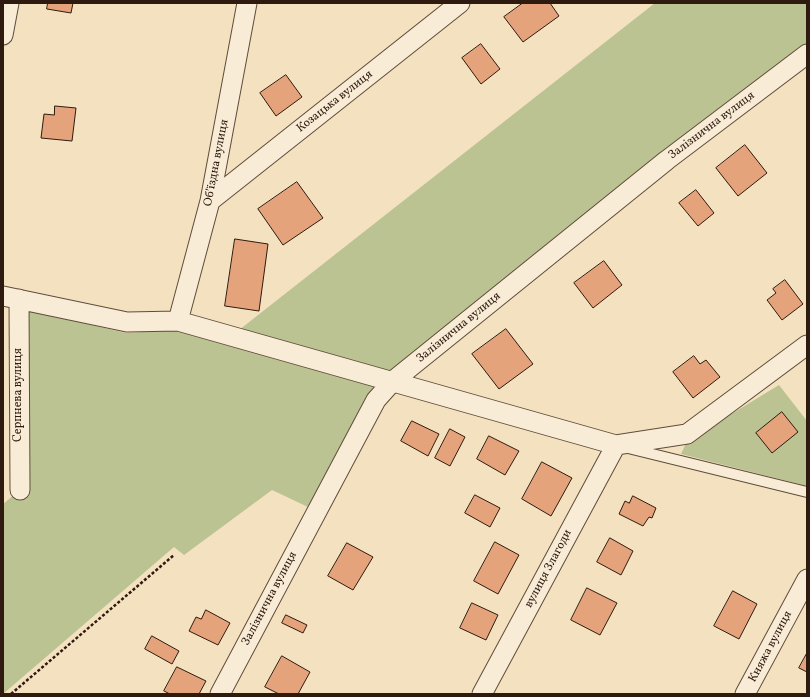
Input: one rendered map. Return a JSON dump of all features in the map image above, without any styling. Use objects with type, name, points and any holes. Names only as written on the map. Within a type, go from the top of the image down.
[{"type":"street","points":[[3,35],[9,3]]},
{"type":"street","name":"Обʼїздна вулиця","points":[[178,321],[210,201],[247,3]]},
{"type":"street","name":"Козацька вулиця","points":[[210,201],[460,3]]},
{"type":"street","name":"Залізнична вулиця","points":[[220,694],[376,400],[393,381],[667,160],[807,54]]},
{"type":"street","points":[[11,298],[127,322],[178,321],[616,445],[687,434],[807,345]]},
{"type":"street","name":"Серпнева вулиця","points":[[11,298],[20,490]]},
{"type":"street","name":"вулиця Злагоди","points":[[482,694],[616,445]]},
{"type":"street","name":"Княжа вулиця","points":[[746,694],[807,579]]},
{"type":"lane","points":[[616,445],[807,492]]},
{"type":"path","points":[[11,694],[174,555]]},
{"type":"green space","points":[[655,3],[807,3],[807,44],[663,154],[391,372],[239,330]]},
{"type":"green space","points":[[26,310],[126,333],[177,330],[378,386],[310,508],[272,490],[184,555],[174,547],[3,694],[3,504],[26,485]]},
{"type":"green space","points":[[779,385],[807,421],[807,486],[681,454],[687,441]]},
{"type":"building","points":[[48,3],[73,3],[71,13],[47,9]]},
{"type":"building","points":[[523,3],[550,3],[559,16],[523,42],[504,17]]},
{"type":"building","points":[[481,44],[500,69],[481,84],[462,58]]},
{"type":"building","points":[[286,75],[302,97],[276,116],[260,93]]},
{"type":"building","points":[[55,106],[76,108],[72,141],[41,138],[44,114],[54,115]]},
{"type":"building","points":[[745,145],[767,173],[738,196],[716,168]]},
{"type":"building","points":[[297,182],[323,218],[283,245],[258,209]]},
{"type":"building","points":[[696,190],[714,213],[698,226],[679,203]]},
{"type":"building","points":[[235,239],[268,244],[259,311],[225,306]]},
{"type":"building","points":[[604,261],[622,285],[593,308],[574,283]]},
{"type":"building","points":[[785,280],[803,304],[782,320],[767,300],[776,293],[773,289]]},
{"type":"building","points":[[506,329],[533,364],[499,389],[472,354]]},
{"type":"building","points":[[694,356],[700,364],[706,360],[720,377],[693,398],[673,372]]},
{"type":"building","points":[[782,412],[798,432],[772,453],[756,433]]},
{"type":"building","points":[[412,421],[439,434],[428,456],[401,441]]},
{"type":"building","points":[[450,429],[465,437],[450,466],[435,458]]},
{"type":"building","points":[[489,436],[519,451],[505,475],[477,459]]},
{"type":"building","points":[[542,462],[572,478],[551,516],[522,499]]},
{"type":"building","points":[[475,495],[500,508],[490,527],[465,513]]},
{"type":"building","points":[[633,496],[656,508],[652,518],[649,517],[643,526],[619,514],[625,501],[629,503]]},
{"type":"building","points":[[610,538],[633,551],[621,575],[597,562]]},
{"type":"building","points":[[495,542],[519,555],[498,594],[474,581]]},
{"type":"building","points":[[347,543],[373,557],[353,590],[328,576]]},
{"type":"building","points":[[587,588],[617,603],[600,635],[571,620]]},
{"type":"building","points":[[733,591],[757,604],[739,639],[714,626]]},
{"type":"building","points":[[472,603],[498,615],[486,640],[460,628]]},
{"type":"building","points":[[206,610],[230,623],[218,645],[189,631],[196,617],[201,619]]},
{"type":"building","points":[[286,615],[307,625],[303,633],[282,623]]},
{"type":"building","points":[[152,636],[179,651],[172,664],[145,649]]},
{"type":"building","points":[[807,653],[807,672],[799,668]]},
{"type":"building","points":[[282,656],[310,672],[298,694],[279,694],[265,687]]},
{"type":"building","points":[[177,667],[206,681],[199,694],[170,694],[164,691]]}]
